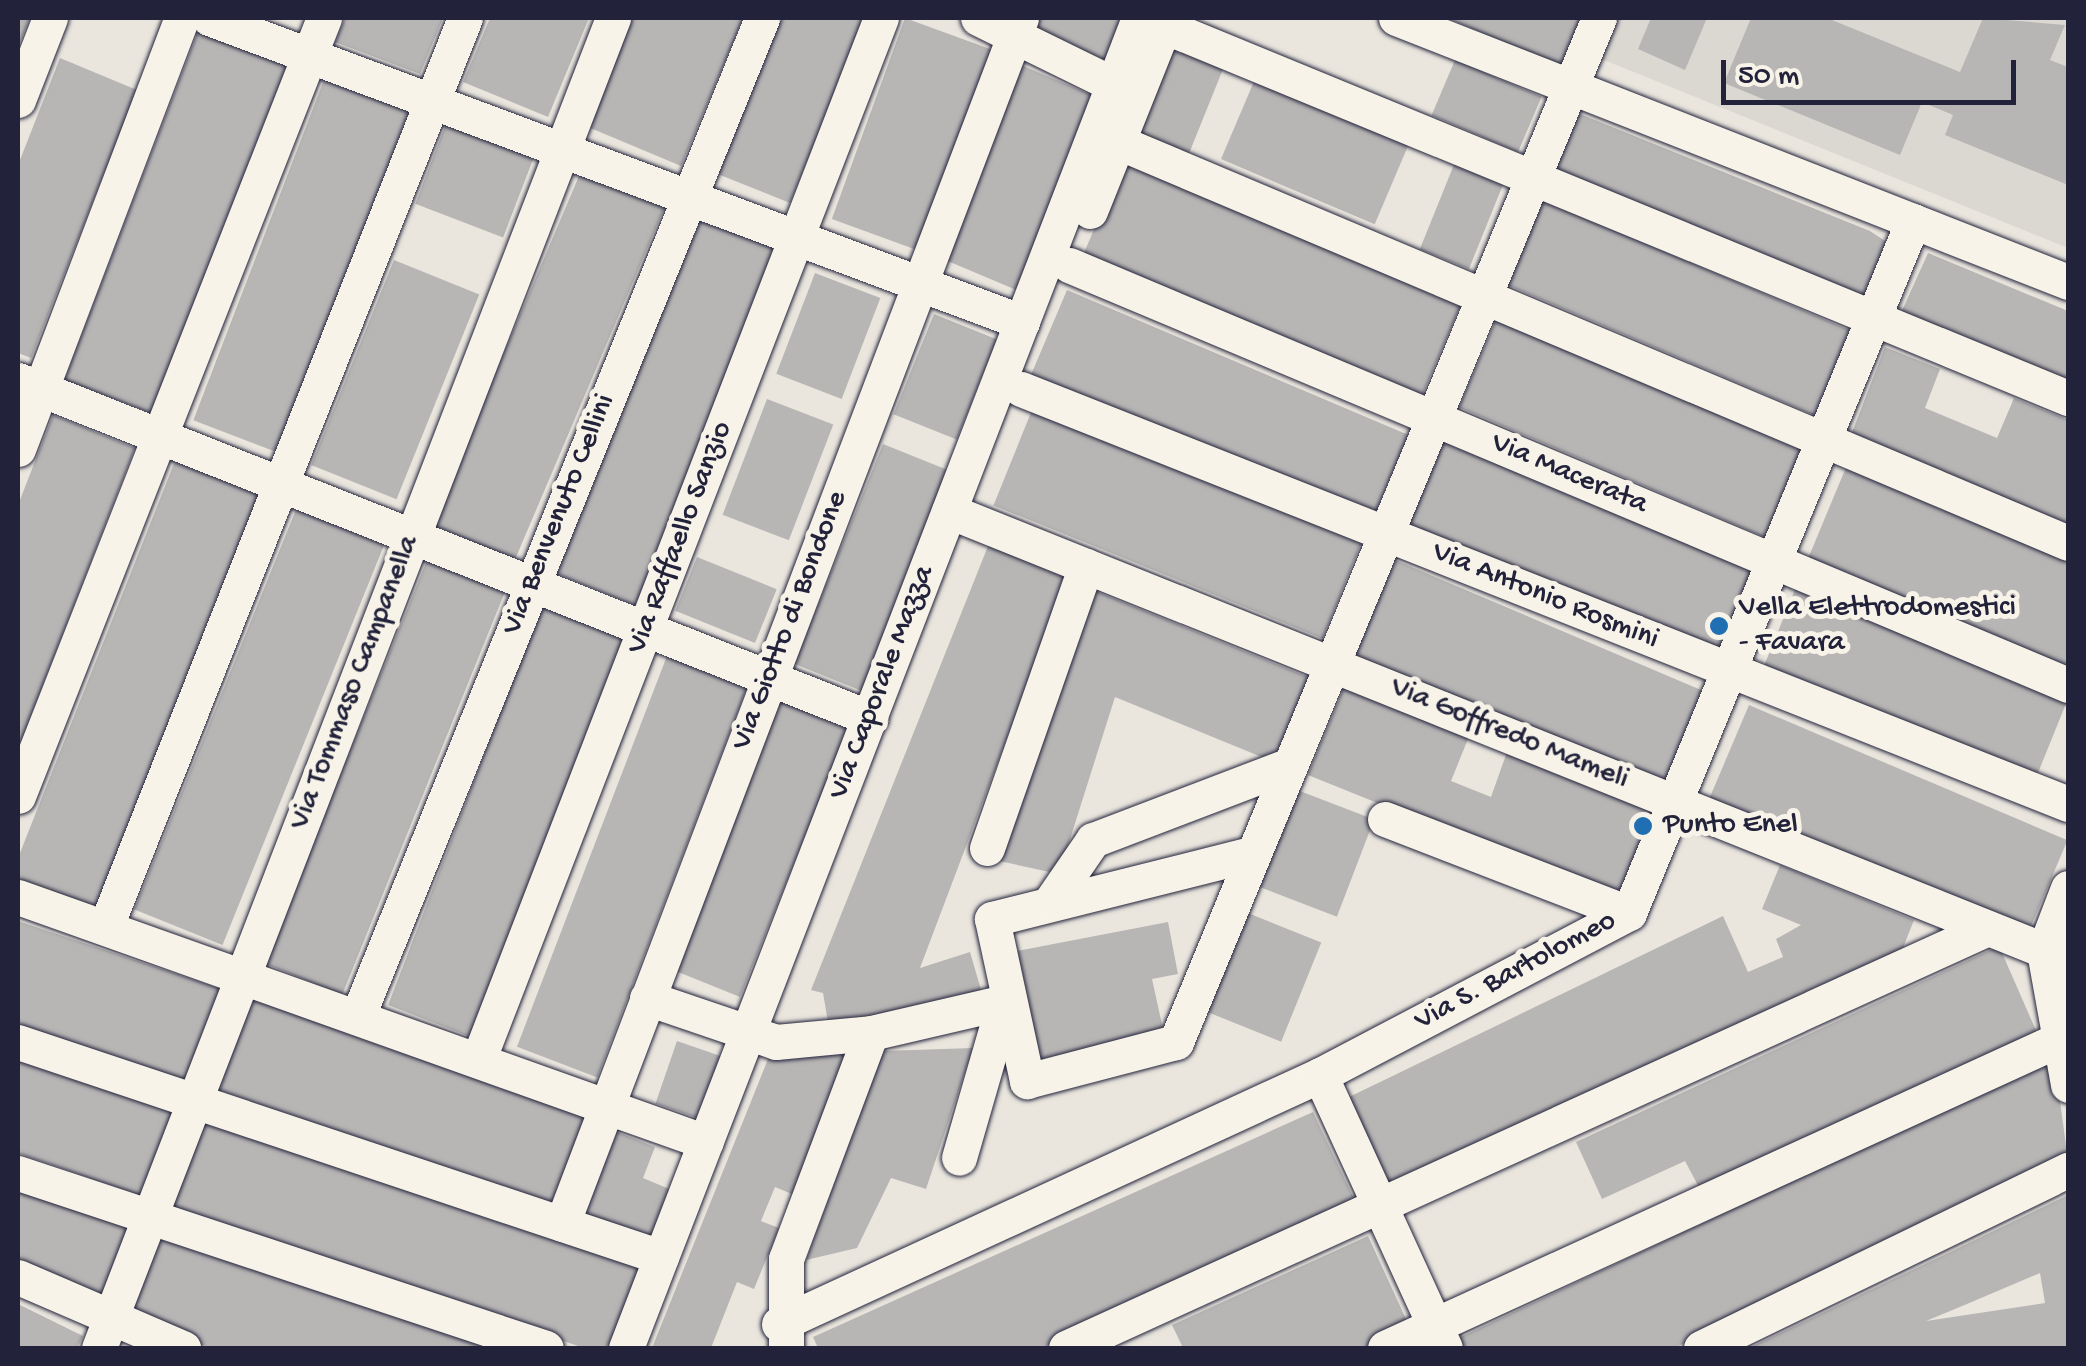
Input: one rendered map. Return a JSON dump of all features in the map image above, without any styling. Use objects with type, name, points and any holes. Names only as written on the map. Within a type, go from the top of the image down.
[{"type":"street","points":[[18,100],[50,18]]},
{"type":"street","points":[[18,449],[29,384],[182,18]]},
{"type":"street","points":[[210,18],[1022,322]]},
{"type":"street","points":[[18,796],[324,18]]},
{"type":"street","points":[[106,926],[465,18]]},
{"type":"street","name":"Via Tommaso Campanella","points":[[104,1336],[614,18]]},
{"type":"street","name":"Via Benvenuto Cellini","points":[[359,1013],[762,18]]},
{"type":"street","name":"Via Raffaello Sanzio","points":[[479,1058],[881,18]]},
{"type":"street","points":[[978,18],[1018,26],[1114,84]]},
{"type":"street","points":[[1396,18],[2068,282]]},
{"type":"street","points":[[1247,856],[992,919],[1020,1074],[1035,1084],[1172,1047],[1479,294],[1599,18]]},
{"type":"street","points":[[1156,20],[2068,398]]},
{"type":"street","name":"Via Caporale Mazza","points":[[959,515],[1022,322],[1114,84],[1156,20]]},
{"type":"street","name":"Via Caporale Mazza","points":[[626,1348],[870,718],[959,515],[1021,389],[1118,142],[1156,20]]},
{"type":"street","name":"Via Giotto di Bondone","points":[[562,1224],[1018,26]]},
{"type":"street","points":[[1118,142],[2068,543]]},
{"type":"street","name":"Via S. Bartolomeo","points":[[783,1336],[1320,1075],[1630,913],[1913,221]]},
{"type":"street","name":"Via Macerata","points":[[1069,265],[2068,685]]},
{"type":"street","points":[[29,384],[770,675],[870,718]]},
{"type":"street","name":"Via Antonio Rosmini","points":[[1021,389],[2068,804]]},
{"type":"street","name":"Via Goffredo Mameli","points":[[959,515],[2056,955]]},
{"type":"street","points":[[987,848],[1086,566]]},
{"type":"street","points":[[1051,902],[1092,840],[1284,767]]},
{"type":"street","points":[[1385,819],[1630,913]]},
{"type":"street","points":[[2068,888],[2056,955],[2060,1038],[2068,1084]]},
{"type":"street","points":[[18,897],[359,1013],[706,1142]]},
{"type":"street","points":[[1066,1348],[1988,928]]},
{"type":"street","points":[[646,998],[776,1042],[871,1033],[1004,1002]]},
{"type":"street","points":[[959,1158],[1004,1002]]},
{"type":"street","points":[[783,1336],[786,1259],[871,1033]]},
{"type":"street","points":[[1385,1348],[1440,1337],[2060,1038]]},
{"type":"street","points":[[18,1042],[661,1257]]},
{"type":"street","points":[[1320,1075],[1440,1337]]},
{"type":"street","points":[[1702,1348],[2068,1170]]},
{"type":"street","points":[[18,1172],[546,1348]]},
{"type":"street","points":[[18,1277],[104,1336],[183,1348]]},
{"type":"shaded area","points":[[1615,18],[2068,18],[2068,248],[1599,58]]},
{"type":"building","points":[[18,18],[30,18],[18,47]]},
{"type":"building","points":[[345,18],[443,18],[420,74],[335,42]]},
{"type":"building","points":[[490,18],[589,18],[548,117],[463,82]]},
{"type":"building","points":[[633,18],[743,18],[681,166],[588,127]]},
{"type":"building","points":[[779,18],[866,18],[790,203],[715,173]]},
{"type":"building","points":[[905,18],[991,49],[918,251],[832,219]]},
{"type":"building","points":[[1036,18],[1122,18],[1105,60],[1031,29]]},
{"type":"building","points":[[1448,18],[1591,18],[1568,70]]},
{"type":"building","points":[[1651,18],[1707,18],[1685,70],[1638,49]]},
{"type":"building","points":[[1751,18],[1827,18],[1960,72],[1983,18],[2065,25],[2050,60],[2068,67],[2068,185],[1945,135],[1953,115],[1922,102],[1900,155],[1724,83]]},
{"type":"building","points":[[201,24],[290,58],[153,414],[64,380]]},
{"type":"building","points":[[1167,45],[1224,68],[1189,153],[1133,130]]},
{"type":"building","points":[[60,58],[137,90],[31,358],[18,353],[18,165]]},
{"type":"building","points":[[1455,60],[1542,97],[1518,152],[1432,115]]},
{"type":"building","points":[[1021,65],[1097,97],[1016,290],[939,257]]},
{"type":"building","points":[[327,72],[412,105],[278,453],[193,420]]},
{"type":"building","points":[[1255,79],[1409,144],[1375,224],[1221,159]]},
{"type":"building","points":[[1575,112],[1870,231],[1896,248],[1872,304],[1551,169]]},
{"type":"building","points":[[449,116],[537,150],[503,237],[415,204]]},
{"type":"building","points":[[1123,161],[1461,304],[1421,397],[1084,254]]},
{"type":"building","points":[[1455,162],[1504,182],[1469,269],[1420,249]]},
{"type":"building","points":[[582,169],[666,205],[515,560],[431,524]]},
{"type":"building","points":[[1543,200],[1857,333],[1821,418],[1507,285]]},
{"type":"building","points":[[697,213],[780,247],[635,606],[552,572]]},
{"type":"building","points":[[1928,253],[2068,311],[2068,380],[1901,313]]},
{"type":"building","points":[[394,260],[479,294],[397,499],[311,465]]},
{"type":"building","points":[[815,273],[880,298],[842,399],[776,374]]},
{"type":"building","points":[[1067,290],[1409,435],[1371,522],[1030,377]]},
{"type":"building","points":[[934,314],[997,339],[957,440],[894,414]]},
{"type":"building","points":[[1497,318],[1811,451],[1773,541],[1459,407]]},
{"type":"building","points":[[1885,347],[1940,369],[1925,408],[1997,438],[2014,398],[2068,420],[2068,530],[1849,440]]},
{"type":"building","points":[[767,399],[833,424],[789,540],[723,515]]},
{"type":"building","points":[[1032,410],[1361,543],[1323,638],[993,505]]},
{"type":"building","points":[[53,415],[135,448],[18,749],[18,505]]},
{"type":"building","points":[[1444,437],[1760,571],[1721,663],[1405,529]]},
{"type":"building","points":[[883,444],[953,472],[864,692],[794,664]]},
{"type":"building","points":[[175,461],[259,495],[94,912],[18,881],[18,858]]},
{"type":"building","points":[[1847,465],[2068,558],[2068,671],[1807,561]]},
{"type":"building","points":[[297,507],[385,543],[223,945],[134,909]]},
{"type":"building","points":[[990,541],[1070,571],[920,968],[970,952],[982,993],[830,1034],[823,993],[811,990]]},
{"type":"building","points":[[697,557],[777,589],[755,643],[675,611]]},
{"type":"building","points":[[428,558],[506,589],[342,995],[264,963]]},
{"type":"building","points":[[1395,560],[1710,694],[1670,788],[1355,655]]},
{"type":"building","points":[[1796,587],[2068,697],[2036,779],[1763,669]]},
{"type":"building","points":[[1095,591],[1313,679],[1279,764],[1115,697],[1059,874],[999,861]]},
{"type":"building","points":[[544,599],[629,632],[473,1038],[388,1005]]},
{"type":"building","points":[[670,648],[750,679],[597,1077],[517,1047]]},
{"type":"building","points":[[1346,683],[1470,734],[1451,781],[1491,797],[1507,752],[1664,813],[1628,904],[1308,775]]},
{"type":"building","points":[[783,693],[852,721],[740,997],[671,969]]},
{"type":"building","points":[[1749,705],[2067,840],[2028,934],[1709,799]]},
{"type":"building","points":[[1292,788],[1374,820],[1337,917],[1255,885]]},
{"type":"building","points":[[1780,865],[1914,920],[1897,963],[1388,1189],[1345,1099],[1723,916],[1748,972],[1783,957],[1776,939],[1801,925],[1762,909]]},
{"type":"building","points":[[1248,913],[1321,943],[1281,1042],[1208,1012]]},
{"type":"building","points":[[18,921],[227,991],[191,1092],[18,1025]]},
{"type":"building","points":[[1168,922],[1178,974],[1152,979],[1165,1038],[1040,1064],[1017,951]]},
{"type":"building","points":[[1999,946],[2038,1035],[1702,1193],[1685,1161],[1602,1199],[1576,1142]]},
{"type":"building","points":[[246,995],[586,1112],[554,1206],[214,1089]]},
{"type":"building","points":[[677,1041],[726,1058],[705,1120],[656,1103]]},
{"type":"building","points":[[973,1048],[926,1189],[891,1178],[857,1248],[806,1260],[883,1051]]},
{"type":"building","points":[[847,1052],[799,1197],[775,1187],[761,1221],[779,1228],[754,1289],[737,1282],[711,1348],[652,1348],[770,1054]]},
{"type":"building","points":[[18,1057],[174,1109],[142,1196],[18,1153]]},
{"type":"building","points":[[2054,1057],[2068,1160],[1962,1213],[1674,1348],[1464,1348],[1459,1338]]},
{"type":"building","points":[[196,1111],[648,1264],[620,1348],[584,1348],[164,1206]]},
{"type":"building","points":[[1313,1112],[1357,1205],[1042,1348],[818,1348],[813,1337]]},
{"type":"building","points":[[617,1132],[655,1147],[643,1178],[674,1191],[651,1249],[582,1221]]},
{"type":"building","points":[[18,1183],[138,1223],[103,1313],[18,1272]]},
{"type":"building","points":[[2068,1195],[2068,1348],[1749,1348]],"holes":[[[2040,1273],[2045,1303],[1926,1321]]]},
{"type":"building","points":[[152,1230],[502,1348],[212,1348],[122,1318]]},
{"type":"building","points":[[1368,1236],[1411,1330],[1370,1348],[1183,1348],[1172,1325]]},
{"type":"building","points":[[18,1304],[83,1336],[77,1348],[18,1348]]},
{"type":"place","name":"Vella Elettrodomestici - Favara","points":[[1719,626]]},
{"type":"place","name":"Punto Enel","points":[[1643,826]]}]
